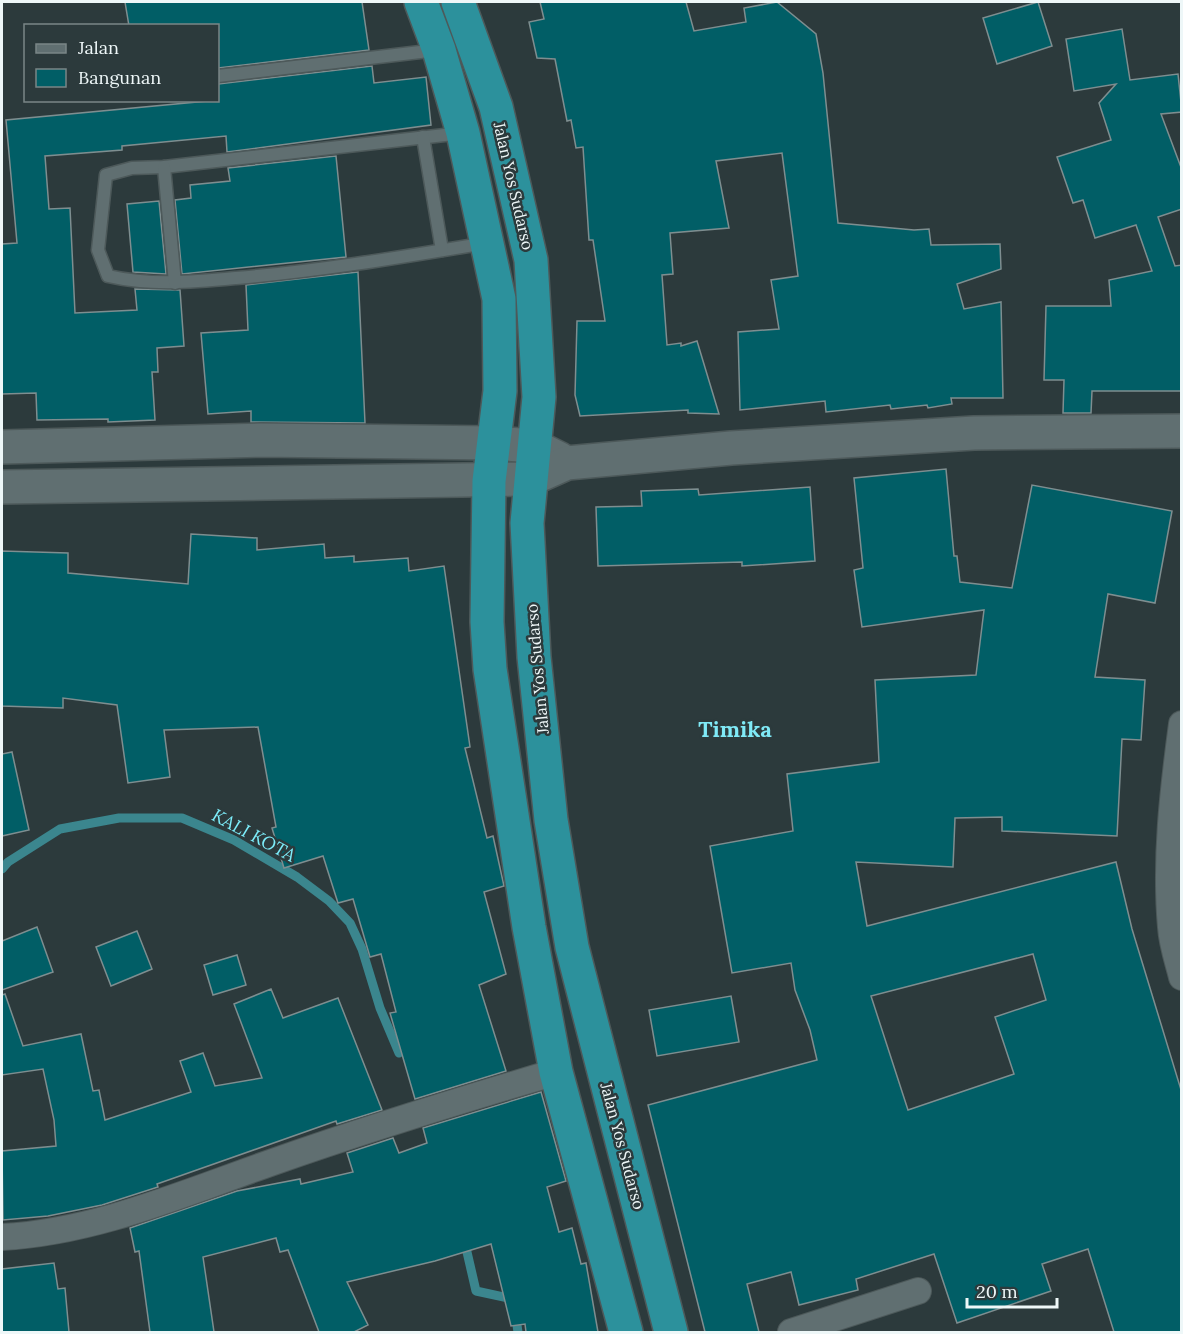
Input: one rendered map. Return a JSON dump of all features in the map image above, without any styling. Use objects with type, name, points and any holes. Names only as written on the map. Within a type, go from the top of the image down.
[{"type":"highway","points":[[421,2],[439,50],[463,133],[499,299],[500,391],[489,481],[487,622],[490,669],[529,927],[556,1072],[626,1332]]},
{"type":"highway","name":"Jalan Yos Sudarso","points":[[458,2],[496,107],[531,260],[538,397],[527,523],[534,657],[551,820],[572,947],[671,1332]]},
{"type":"street","points":[[2,487],[414,479],[489,481],[531,479],[567,463],[730,447],[974,433],[1182,431]]},
{"type":"street","points":[[2,447],[261,440],[493,443],[534,446],[567,463]]},
{"type":"street","points":[[1182,724],[1171,804],[1176,928],[1182,977]]},
{"type":"street","points":[[2,1237],[43,1235],[102,1221],[366,1130],[556,1072]]},
{"type":"street","points":[[791,1332],[918,1291]]},
{"type":"lane","points":[[219,76],[439,50]]},
{"type":"lane","points":[[463,133],[164,167],[132,168],[106,175],[98,250],[108,276],[128,281],[175,283],[306,272],[487,243]]},
{"type":"lane","points":[[423,137],[442,250]]},
{"type":"lane","points":[[164,167],[175,283]]},
{"type":"building","points":[[125,2],[362,2],[369,50],[219,68],[219,24],[129,24]]},
{"type":"building","points":[[540,2],[686,2],[694,31],[746,22],[744,8],[777,2],[816,34],[823,73],[838,223],[914,230],[929,229],[931,245],[1000,244],[1001,269],[957,284],[964,309],[1001,302],[1003,398],[951,398],[952,404],[928,408],[927,405],[891,409],[890,405],[826,412],[825,401],[740,410],[738,332],[779,329],[771,280],[798,276],[782,153],[716,161],[729,228],[670,233],[673,274],[662,275],[667,345],[681,343],[681,346],[697,341],[719,414],[688,413],[688,410],[580,416],[575,395],[577,321],[605,321],[593,240],[589,240],[583,147],[576,148],[571,120],[567,121],[555,59],[537,58],[529,22],[544,19]]},
{"type":"building","points":[[1038,2],[1052,46],[997,64],[983,18]]},
{"type":"building","points":[[1122,29],[1130,80],[1178,74],[1182,112],[1161,114],[1182,170],[1182,209],[1158,217],[1175,266],[1182,265],[1182,391],[1092,391],[1091,413],[1063,413],[1064,380],[1044,380],[1046,306],[1111,306],[1109,280],[1152,271],[1136,225],[1095,238],[1083,200],[1073,203],[1057,157],[1111,140],[1099,103],[1116,84],[1074,91],[1066,39]]},
{"type":"building","points":[[372,66],[374,83],[426,77],[431,125],[227,152],[226,136],[122,146],[122,150],[45,156],[49,209],[70,208],[75,313],[137,310],[135,289],[180,290],[184,346],[157,348],[158,372],[152,372],[155,420],[108,422],[108,419],[37,420],[36,393],[2,394],[2,244],[17,243],[6,120],[197,102],[219,102],[219,84]]},
{"type":"building","points":[[336,156],[346,257],[182,274],[175,200],[191,198],[190,185],[230,181],[228,168]]},
{"type":"building","points":[[159,201],[166,274],[133,272],[127,204]]},
{"type":"building","points":[[358,272],[365,423],[251,422],[251,411],[208,414],[201,333],[248,330],[246,285]]},
{"type":"building","points":[[946,469],[954,556],[957,556],[960,582],[1012,588],[1032,485],[1172,511],[1155,603],[1108,594],[1095,677],[1145,680],[1141,740],[1122,739],[1117,836],[1002,831],[1002,817],[955,818],[953,867],[856,862],[867,926],[1116,862],[1132,929],[1182,1093],[1182,1332],[1114,1332],[1088,1249],[1042,1264],[1051,1291],[957,1323],[934,1254],[856,1279],[858,1290],[799,1305],[791,1272],[747,1284],[759,1332],[705,1332],[648,1105],[817,1060],[810,1030],[795,990],[791,963],[732,973],[710,846],[793,831],[787,774],[879,762],[875,680],[976,675],[984,610],[862,627],[854,570],[863,568],[854,478]],"holes":[[[1033,954],[1046,1000],[995,1017],[1014,1074],[908,1110],[871,996]]]},
{"type":"building","points":[[810,487],[815,561],[742,566],[742,562],[598,566],[596,507],[642,506],[641,491],[698,489],[699,495]]},
{"type":"building","points":[[191,534],[257,538],[257,550],[324,544],[325,558],[354,556],[354,562],[408,558],[409,571],[444,566],[470,747],[465,748],[487,838],[493,836],[504,886],[484,892],[506,974],[479,985],[506,1071],[415,1099],[390,1013],[396,1012],[381,954],[370,957],[353,899],[338,903],[323,856],[284,868],[272,828],[276,827],[258,727],[164,730],[170,777],[128,783],[117,705],[63,698],[63,708],[2,706],[2,551],[68,553],[68,573],[188,584]]},
{"type":"building","points":[[12,752],[29,830],[2,836],[2,754]]},
{"type":"building","points":[[37,927],[53,972],[2,990],[2,941]]},
{"type":"building","points":[[137,931],[152,969],[111,986],[96,947]]},
{"type":"building","points":[[237,955],[246,985],[213,995],[204,965]]},
{"type":"building","points":[[271,989],[283,1018],[338,998],[382,1110],[337,1124],[336,1121],[157,1184],[158,1187],[102,1205],[48,1216],[3,1220],[2,1151],[56,1146],[54,1120],[43,1069],[2,1075],[2,995],[5,994],[23,1046],[81,1034],[93,1091],[99,1090],[105,1120],[191,1092],[180,1061],[203,1053],[215,1086],[262,1078],[234,1004]]},
{"type":"building","points":[[731,996],[739,1042],[657,1056],[649,1010]]},
{"type":"building","points":[[541,1092],[566,1181],[547,1187],[559,1232],[572,1228],[581,1264],[586,1263],[598,1332],[526,1332],[525,1324],[511,1326],[491,1244],[435,1261],[347,1282],[368,1325],[354,1332],[319,1332],[288,1250],[280,1252],[276,1238],[203,1257],[214,1332],[150,1332],[139,1251],[135,1252],[130,1228],[237,1191],[300,1179],[301,1184],[353,1172],[347,1153],[393,1138],[399,1153],[427,1143],[423,1128]]},
{"type":"building","points":[[54,1263],[58,1289],[65,1288],[69,1332],[2,1332],[2,1269]]},
{"type":"waterway","name":"KALI KOTA","points":[[2,869],[8,862],[60,829],[119,818],[182,818],[234,840],[297,877],[329,901],[350,923],[362,949],[380,1008],[399,1053]]},
{"type":"waterway","name":"KALI KOTA","points":[[464,1239],[476,1291],[513,1299],[518,1332]]},
{"type":"district","name":"Timika","points":[[735,729]]}]
